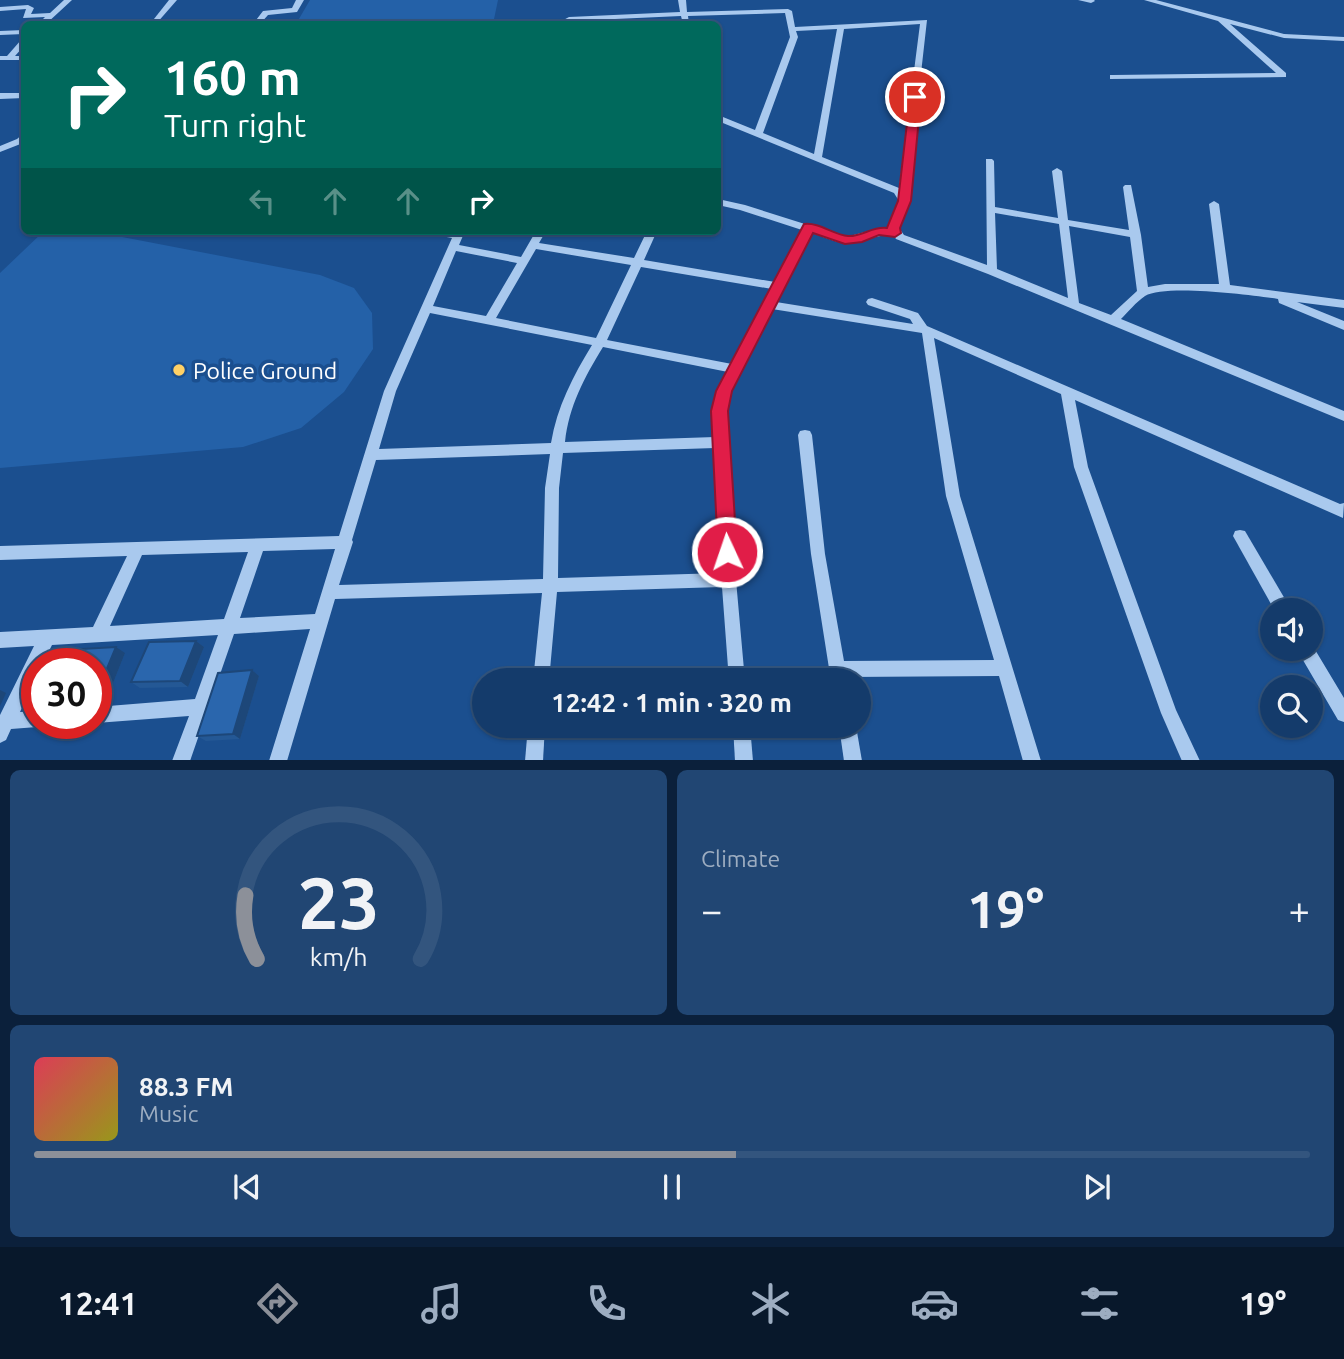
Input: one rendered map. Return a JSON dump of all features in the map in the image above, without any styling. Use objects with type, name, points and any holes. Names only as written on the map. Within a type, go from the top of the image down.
[{"type":"street","points":[[45,21],[68,0]]},
{"type":"street","points":[[156,21],[173,0]]},
{"type":"street","points":[[259,21],[266,13],[294,10],[300,0]]},
{"type":"street","points":[[682,0],[685,21]]},
{"type":"street","points":[[758,135],[794,37],[784,0]]},
{"type":"street","points":[[1082,0],[1091,1]]},
{"type":"street","points":[[1148,0],[1284,36],[1344,39]]},
{"type":"street","points":[[0,9],[29,8],[27,16],[51,15]]},
{"type":"street","points":[[565,21],[788,11]]},
{"type":"street","points":[[1114,76],[1283,75],[1219,18]]},
{"type":"street","points":[[793,29],[924,22],[903,197],[895,233]]},
{"type":"street","points":[[817,160],[841,26]]},
{"type":"street","points":[[0,33],[21,32]]},
{"type":"street","points":[[4,58],[21,45]]},
{"type":"street","points":[[0,96],[21,96]]},
{"type":"street","points":[[721,119],[897,191],[903,197]]},
{"type":"street","points":[[0,149],[21,142]]},
{"type":"street","points":[[989,161],[992,271]]},
{"type":"street","points":[[1057,171],[1074,305]]},
{"type":"street","points":[[1128,187],[1143,292]]},
{"type":"street","points":[[721,203],[809,227],[845,240],[858,239],[877,231],[895,233],[1344,416]]},
{"type":"street","points":[[1214,204],[1225,288]]},
{"type":"street","points":[[990,209],[1136,235]]},
{"type":"street","points":[[736,668],[720,411],[724,391],[809,227]]},
{"type":"street","points":[[488,321],[539,235]]},
{"type":"street","points":[[542,668],[550,586],[556,448],[576,381],[598,344],[650,235]]},
{"type":"street","points":[[278,760],[390,391],[456,238],[524,261]]},
{"type":"street","points":[[533,245],[778,286]]},
{"type":"street","points":[[1112,321],[1143,292],[1165,288],[1225,288],[1344,304]]},
{"type":"street","points":[[1267,293],[1344,326]]},
{"type":"street","points":[[872,302],[914,316],[925,330],[953,496],[1032,760]]},
{"type":"street","points":[[769,305],[925,330],[1344,511],[1344,521]]},
{"type":"street","points":[[427,309],[736,369]]},
{"type":"street","points":[[1067,392],[1081,467],[1169,713],[1191,760]]},
{"type":"street","points":[[805,435],[818,554],[837,668]]},
{"type":"street","points":[[371,455],[721,442]]},
{"type":"street","points":[[1240,536],[1276,598]]},
{"type":"street","points":[[0,553],[346,542]]},
{"type":"street","points":[[181,760],[258,545]]},
{"type":"street","points":[[99,632],[137,549]]},
{"type":"street","points":[[331,593],[729,580]]},
{"type":"street","points":[[0,640],[99,632],[320,621]]},
{"type":"street","points":[[3,728],[47,637]]},
{"type":"street","points":[[1313,661],[1344,714]]},
{"type":"street","points":[[871,674],[1004,668]]},
{"type":"street","points":[[112,714],[200,707]]},
{"type":"street","points":[[3,728],[21,723]]},
{"type":"street","points":[[534,760],[536,738]]},
{"type":"street","points":[[742,738],[744,760]]},
{"type":"street","points":[[849,738],[853,760]]},
{"type":"shaded area","points":[[310,0],[498,0],[494,21],[298,21]]},
{"type":"shaded area","name":"Police Ground","points":[[40,235],[112,235],[320,275],[354,288],[372,313],[373,349],[344,392],[301,428],[243,447],[0,468],[0,273]]},
{"type":"building","points":[[196,641],[180,681],[131,682],[149,642]]},
{"type":"building","points":[[252,670],[233,734],[197,736],[218,673]]},
{"type":"place","name":"Police Ground","points":[[179,370]]},
{"type":"route","points":[[727,552],[720,411],[724,391],[809,227],[845,240],[858,239],[868,233],[884,230],[895,233],[894,228],[904,201],[915,97]]}]
